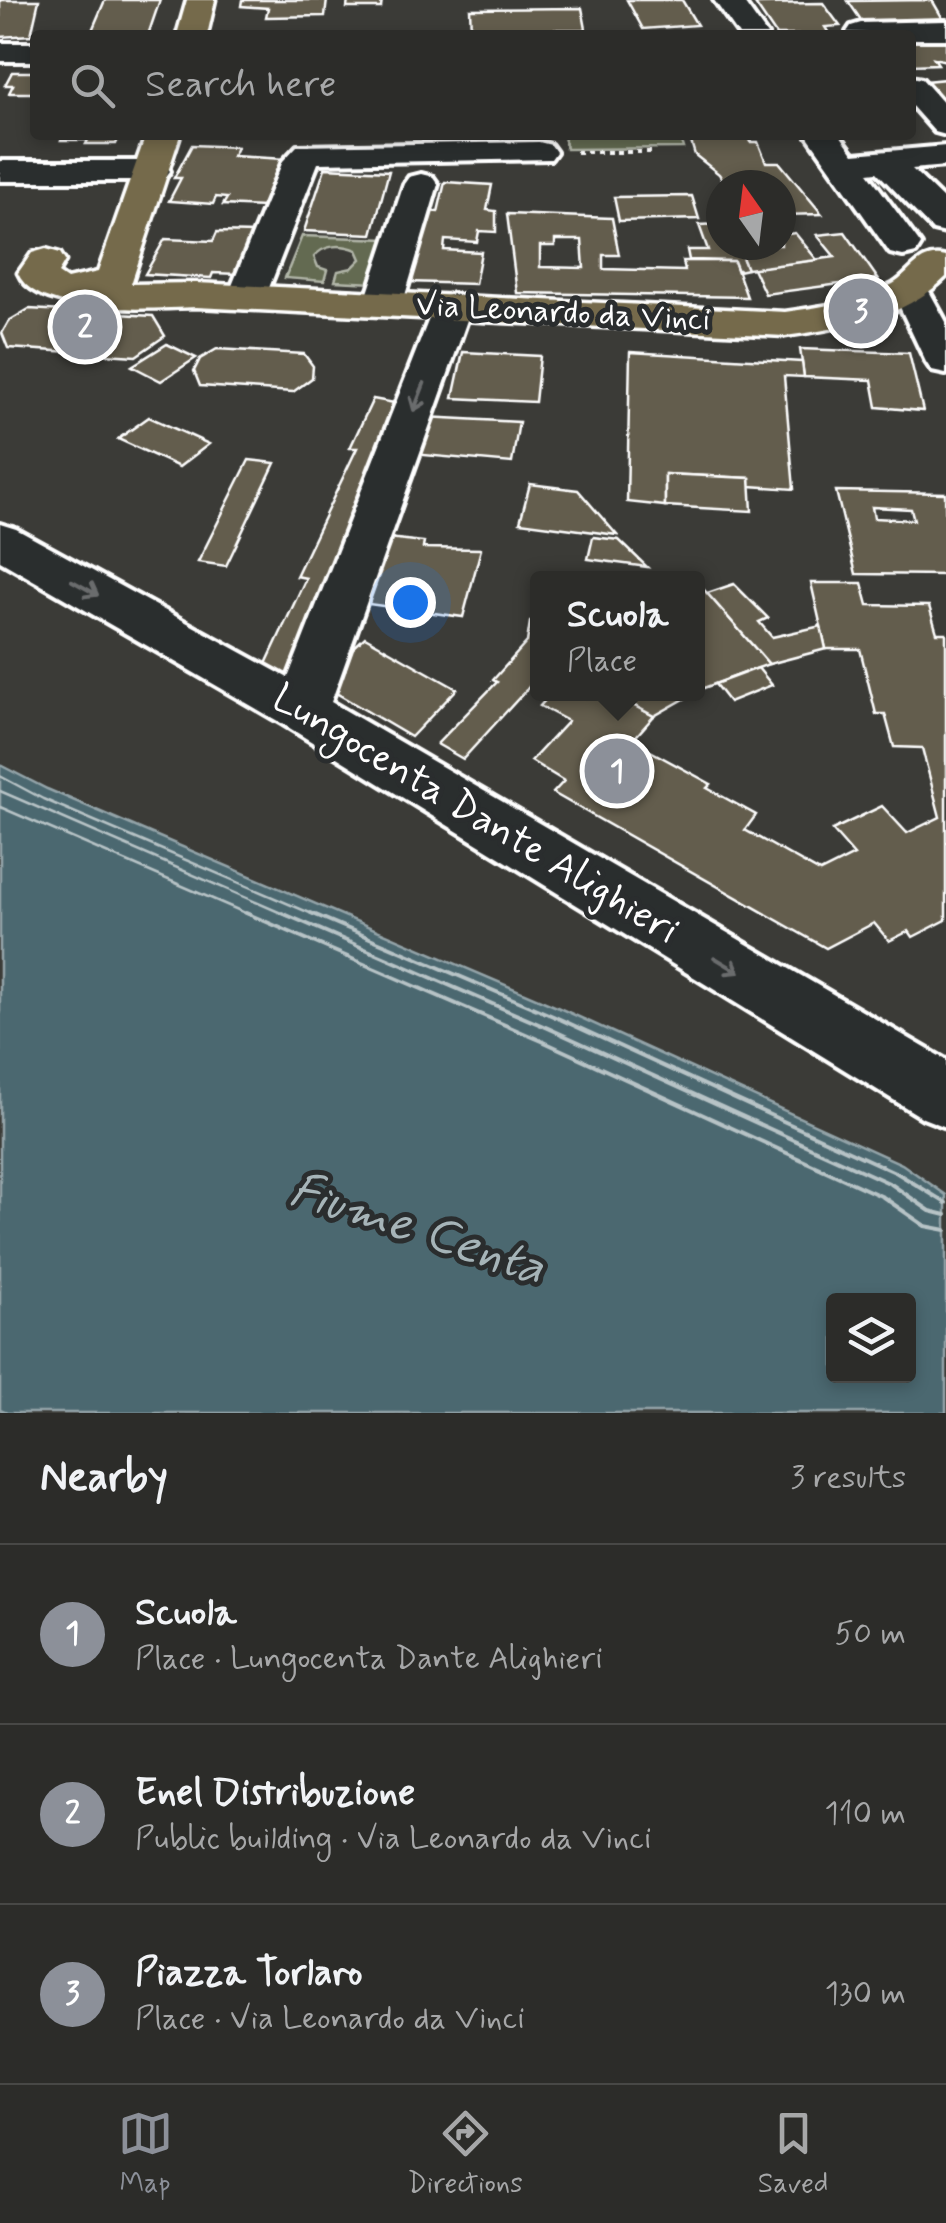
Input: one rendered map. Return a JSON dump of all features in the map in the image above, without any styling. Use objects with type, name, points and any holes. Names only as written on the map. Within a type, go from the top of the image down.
[{"type":"main road","points":[[193,30],[201,0]]},
{"type":"main road","points":[[58,280],[105,284],[111,259],[134,222],[162,140]]},
{"type":"main road","name":"Via Leonardo da Vinci","points":[[0,277],[58,280],[132,296],[384,302],[786,324],[864,310],[926,252]]},
{"type":"main road","name":"Via Leonardo da Vinci","points":[[111,259],[139,283],[196,295]]},
{"type":"main road","name":"Via Leonardo da Vinci","points":[[0,286],[58,280]]},
{"type":"street","points":[[728,0],[749,30]]},
{"type":"street","points":[[856,26],[946,30]]},
{"type":"street","points":[[0,52],[30,52]]},
{"type":"street","points":[[916,73],[946,71]]},
{"type":"street","points":[[916,92],[946,126]]},
{"type":"street","points":[[826,140],[844,165],[926,252]]},
{"type":"street","points":[[246,298],[300,160],[309,153],[539,152]]},
{"type":"street","points":[[844,165],[885,161],[939,166]]},
{"type":"street","points":[[885,161],[926,252],[938,339]]},
{"type":"street","points":[[0,172],[153,171]]},
{"type":"street","points":[[384,302],[422,184]]},
{"type":"street","points":[[302,710],[454,306]]},
{"type":"street","name":"Lungocenta Dante Alighieri","points":[[0,540],[302,710],[946,1096]]},
{"type":"path","points":[[539,152],[652,152]]},
{"type":"green space","points":[[565,140],[681,140],[683,148],[566,149]]},
{"type":"green space","points":[[302,236],[387,239],[374,283],[335,281],[338,271],[352,268],[361,259],[357,250],[339,246],[328,247],[314,257],[318,267],[327,270],[324,281],[285,278]]},
{"type":"water","name":"Fiume Centa","points":[[0,765],[47,789],[557,1007],[902,1164],[946,1195],[946,1413],[0,1410]]},
{"type":"building","points":[[0,0],[39,0],[30,35],[0,37]]},
{"type":"building","points":[[105,0],[160,0],[150,30],[92,30]]},
{"type":"building","points":[[242,0],[327,0],[325,16],[266,17],[268,8],[241,6]]},
{"type":"building","points":[[348,0],[382,0],[381,8],[347,8]]},
{"type":"building","points":[[627,0],[682,0],[697,25],[643,29]]},
{"type":"building","points":[[932,0],[946,24],[865,26],[848,1]]},
{"type":"building","points":[[823,3],[840,26],[825,27],[827,30],[773,30],[755,4]]},
{"type":"building","points":[[582,8],[586,29],[471,30],[470,9]]},
{"type":"building","points":[[946,35],[946,61],[934,58],[938,64],[916,65],[916,37]]},
{"type":"building","points":[[12,72],[30,72],[30,93],[9,93],[13,85],[5,85]]},
{"type":"building","points":[[946,79],[946,112],[916,83]]},
{"type":"building","points":[[88,140],[118,140],[116,144],[86,144]]},
{"type":"building","points":[[690,140],[758,142],[766,162],[779,162],[786,170],[714,170],[695,155]]},
{"type":"building","points":[[192,145],[237,147],[233,156],[284,159],[263,207],[223,205],[227,198],[216,197],[213,204],[169,201],[181,178],[174,178]]},
{"type":"building","points":[[325,168],[389,171],[372,234],[304,231]]},
{"type":"building","points":[[445,182],[492,185],[487,210],[496,211],[496,232],[479,231],[477,242],[445,240],[444,250],[481,252],[475,284],[408,282],[426,211],[438,212]]},
{"type":"building","points":[[796,183],[822,214],[796,215]]},
{"type":"building","points":[[692,196],[699,219],[619,221],[614,197]]},
{"type":"building","points":[[507,214],[612,218],[619,255],[603,255],[603,269],[685,271],[683,261],[734,261],[747,297],[517,293]],"holes":[[[555,240],[582,240],[584,268],[540,267],[540,246],[555,246]]]},
{"type":"building","points":[[699,225],[706,225],[706,244]]},
{"type":"building","points":[[217,232],[254,233],[238,274],[213,273],[211,278],[145,274],[165,239],[213,241]]},
{"type":"building","points":[[845,232],[878,279],[765,294],[753,268],[835,257],[817,235]]},
{"type":"building","points":[[796,234],[817,260],[747,269],[743,260],[796,260]]},
{"type":"building","points":[[687,250],[706,250],[706,260],[743,260],[747,269],[738,271],[734,261],[689,260]]},
{"type":"building","points":[[29,309],[153,316],[165,336],[136,356],[8,348],[2,333],[9,321]]},
{"type":"building","points":[[167,344],[196,358],[161,381],[132,366]]},
{"type":"building","points":[[217,349],[304,354],[313,366],[312,378],[293,392],[200,386],[194,371],[200,359]]},
{"type":"building","points":[[800,349],[909,353],[923,411],[877,407],[872,380],[804,377]]},
{"type":"building","points":[[463,352],[540,356],[535,402],[453,398]]},
{"type":"building","points":[[630,352],[802,362],[804,377],[784,376],[794,489],[750,486],[750,478],[665,474],[665,506],[627,502]]},
{"type":"building","points":[[373,399],[405,405],[293,682],[266,664],[306,578],[296,576],[357,448],[350,448]]},
{"type":"building","points":[[149,417],[209,444],[179,467],[118,439]]},
{"type":"building","points":[[425,417],[519,422],[512,463],[412,454]]},
{"type":"building","points":[[249,460],[275,463],[226,566],[198,562]]},
{"type":"building","points":[[665,474],[750,478],[752,511],[665,506]]},
{"type":"building","points":[[530,484],[578,490],[617,535],[520,522]]},
{"type":"building","points":[[836,491],[945,493],[946,575],[856,574]],"holes":[[[872,507],[911,509],[914,520],[874,518]]]},
{"type":"building","points":[[379,537],[424,542],[423,548],[481,549],[463,617],[354,602]]},
{"type":"building","points":[[593,537],[619,540],[647,567],[588,559]]},
{"type":"building","points":[[811,583],[862,583],[868,605],[929,606],[937,633],[946,633],[946,920],[913,937],[909,931],[889,941],[874,923],[826,948],[553,793],[564,781],[531,761],[568,721],[540,706],[545,701],[625,701],[654,716],[632,741],[711,784],[707,788],[756,815],[745,830],[820,872],[854,855],[832,830],[882,806],[907,833],[940,817],[922,748],[894,747],[885,714],[876,714],[860,649],[826,649]]},
{"type":"building","points":[[734,584],[768,618],[759,622],[772,637],[821,626],[826,649],[769,664],[707,593]]},
{"type":"building","points":[[705,591],[769,664],[705,688]]},
{"type":"building","points":[[530,622],[530,686],[463,759],[437,744],[497,682],[493,680],[527,642]]},
{"type":"building","points":[[365,637],[457,689],[411,737],[326,687],[345,670],[336,664]]},
{"type":"building","points":[[758,668],[772,685],[729,702],[715,684]]},
{"type":"building","points":[[626,701],[681,701],[654,716]]},
{"type":"place","name":"Piazza Torlaro","points":[[861,311]]},
{"type":"place","name":"Enel Distribuzione","points":[[85,327]]},
{"type":"place","name":"Scuola","points":[[617,771]]}]
